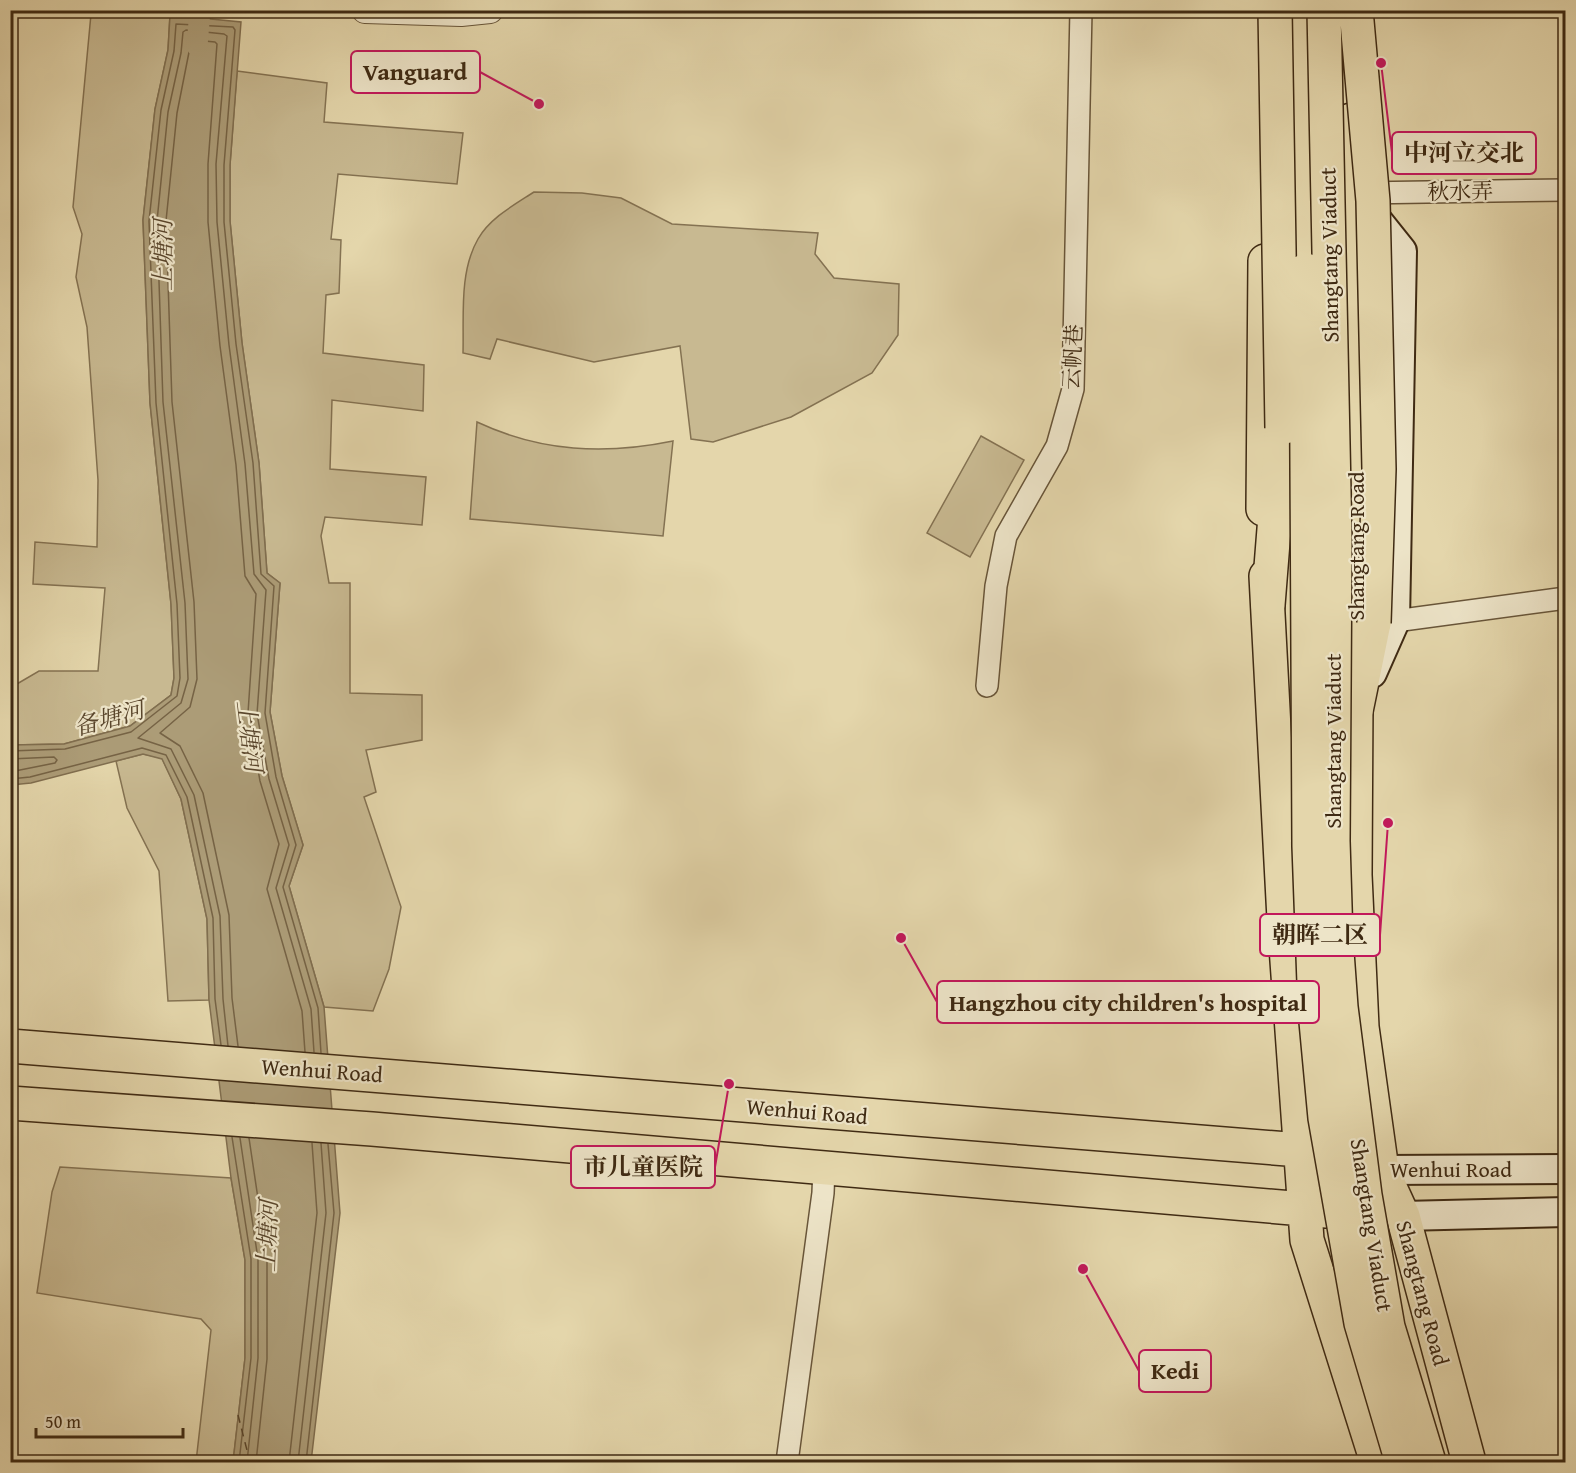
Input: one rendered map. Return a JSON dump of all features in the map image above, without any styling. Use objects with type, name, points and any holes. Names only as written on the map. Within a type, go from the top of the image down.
[{"type":"main road","points":[[1268,605],[1282,428],[1276,10]]},
{"type":"main road","points":[[1276,10],[1268,118],[1263,334],[1263,499],[1284,919],[1304,1210],[1307,1240],[1377,1462]]},
{"type":"main road","name":"Shangtang Viaduct","points":[[1302,10],[1306,150],[1309,846],[1315,1011],[1325,1118],[1361,1323],[1402,1462]]},
{"type":"main road","name":"Shangtang Viaduct","points":[[1324,10],[1335,540],[1333,840],[1337,950],[1354,1118],[1388,1328],[1429,1462]]},
{"type":"main road","name":"Shangtang Road","points":[[1342,10],[1355,193],[1358,355],[1355,875],[1362,1027],[1382,1170],[1403,1215],[1469,1462]]},
{"type":"main road","points":[[1356,10],[1373,201],[1385,622]]},
{"type":"main road","points":[[1355,193],[1402,251],[1385,622],[1356,711]]},
{"type":"main road","name":"Wenhui Road","points":[[10,1046],[380,1074],[1300,1150],[1382,1170],[1566,1169]]},
{"type":"main road","name":"Wenhui Road","points":[[10,1103],[372,1130],[1304,1210],[1403,1215],[1566,1212]]},
{"type":"street","points":[[365,10],[461,13],[490,10]]},
{"type":"street","name":"云帆巷","points":[[987,686],[996,586],[1006,536],[1056,446],[1072,389],[1081,10]]},
{"type":"street","name":"秋水弄","points":[[1355,193],[1566,190]]},
{"type":"street","points":[[1385,622],[1566,598]]},
{"type":"street","points":[[787,1462],[823,1193],[824,1168]]},
{"type":"shaded area","points":[[91,14],[170,15],[168,50],[155,109],[143,220],[150,403],[171,604],[174,678],[171,695],[130,726],[64,744],[11,745],[10,688],[39,671],[98,671],[105,588],[33,584],[35,542],[97,547],[98,480],[87,327],[76,277],[82,234],[73,207]]},
{"type":"shaded area","points":[[237,71],[327,83],[324,122],[463,133],[457,184],[338,174],[331,239],[341,240],[339,293],[326,295],[323,353],[424,365],[423,411],[332,400],[330,469],[426,477],[422,525],[325,517],[321,536],[329,583],[350,583],[350,693],[422,695],[422,740],[366,750],[376,792],[364,797],[401,907],[389,969],[373,1011],[324,1007],[289,886],[303,845],[282,776],[270,712],[280,583],[267,573],[259,463],[242,343],[230,221],[230,165]]},
{"type":"shaded area","points":[[534,192],[582,193],[621,198],[672,224],[818,233],[815,254],[834,278],[899,284],[898,335],[872,373],[791,417],[713,442],[691,439],[680,346],[594,362],[497,339],[490,359],[463,353],[465,280],[472,252],[483,231],[489,225]]},
{"type":"shaded area","points":[[477,422],[525,440],[574,448],[623,448],[673,441],[663,536],[470,519]]},
{"type":"shaded area","points":[[981,436],[1024,460],[970,557],[927,533]]},
{"type":"shaded area","points":[[143,754],[162,758],[181,799],[207,919],[209,1000],[168,1001],[159,871],[127,808],[116,761]]},
{"type":"shaded area","points":[[60,1167],[231,1178],[245,1260],[245,1358],[233,1462],[196,1462],[211,1330],[201,1319],[37,1293],[52,1192]]},
{"type":"water","points":[[170,15],[241,22],[230,165],[230,221],[242,343],[259,463],[267,573],[280,583],[270,712],[282,776],[303,845],[289,886],[324,1007],[340,1213],[311,1462],[233,1462],[245,1358],[245,1260],[231,1178],[209,1000],[207,919],[181,799],[162,759],[143,754],[31,783],[11,785],[10,745],[64,744],[130,726],[171,695],[174,678],[171,604],[150,403],[143,220],[155,109],[168,50]]},
{"type":"waterway","name":"上塘河","points":[[197,46],[200,10]]},
{"type":"ferry route","points":[[238,1415],[250,1462]]},
{"type":"place","name":"中河立交北","points":[[1381,63]]},
{"type":"place","name":"Vanguard","points":[[539,104]]},
{"type":"place","name":"朝晖二区","points":[[1388,823]]},
{"type":"place","name":"Hangzhou city children's hospital","points":[[901,938]]},
{"type":"place","name":"市儿童医院","points":[[729,1084]]},
{"type":"place","name":"Kedi","points":[[1083,1269]]},
{"type":"water label","name":"备塘河","points":[[109,718]]}]
